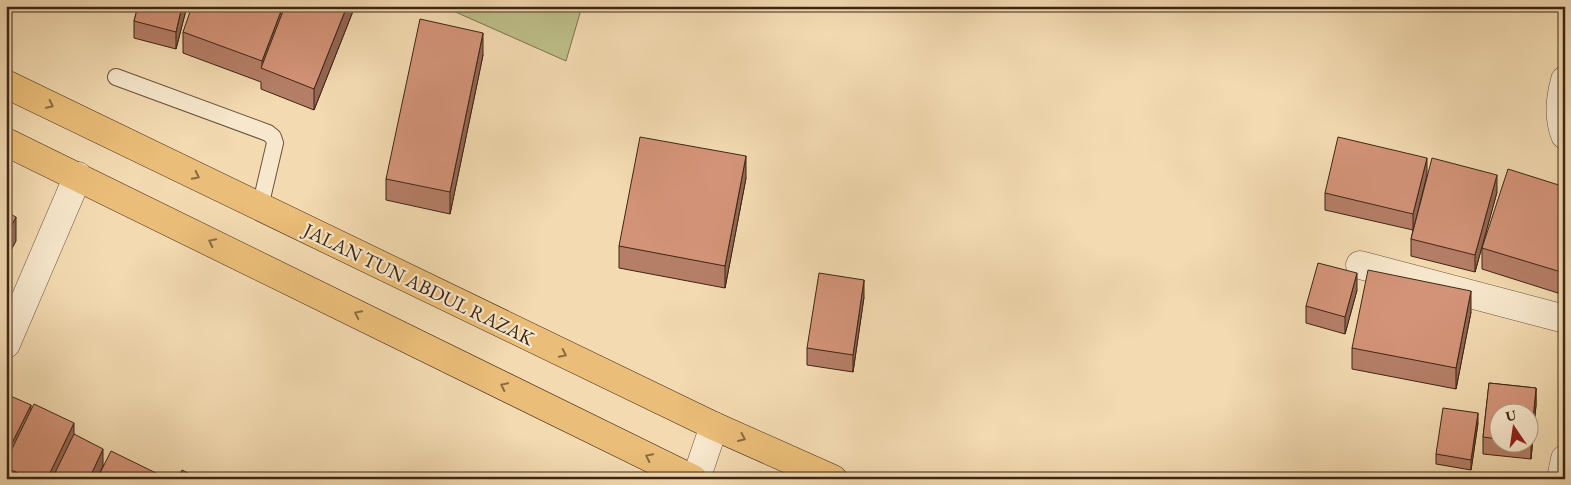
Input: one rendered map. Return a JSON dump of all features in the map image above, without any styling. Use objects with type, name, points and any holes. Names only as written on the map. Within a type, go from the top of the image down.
[{"type":"main road","name":"JALAN TUN ABDUL RAZAK","points":[[6,84],[714,426],[833,479]]},
{"type":"main road","points":[[6,142],[695,479]]},
{"type":"street","points":[[1565,80],[1560,100],[1561,124],[1565,135]]},
{"type":"street","points":[[6,344],[78,176]]},
{"type":"street","points":[[1360,265],[1565,319]]},
{"type":"street","points":[[695,479],[714,426]]},
{"type":"street","points":[[1562,479],[1565,459]]},
{"type":"lane","points":[[116,77],[268,132],[273,137],[275,143],[260,207]]},
{"type":"green space","points":[[442,6],[582,6],[566,61]]},
{"type":"building","points":[[138,6],[182,6],[176,32],[134,21]]},
{"type":"building","points":[[192,6],[283,6],[262,61],[183,32]]},
{"type":"building","points":[[285,6],[347,6],[314,89],[261,68]]},
{"type":"building","points":[[420,19],[483,33],[450,192],[386,179]]},
{"type":"building","points":[[640,137],[746,156],[725,266],[619,246]]},
{"type":"building","points":[[1338,137],[1427,158],[1413,214],[1325,193]]},
{"type":"building","points":[[1432,158],[1497,175],[1475,255],[1411,239]]},
{"type":"building","points":[[1508,169],[1565,187],[1565,260],[1561,272],[1482,248]]},
{"type":"building","points":[[6,212],[16,217],[6,236]]},
{"type":"building","points":[[1318,263],[1357,273],[1345,317],[1306,306]]},
{"type":"building","points":[[1368,270],[1471,291],[1456,368],[1352,348]]},
{"type":"building","points":[[819,273],[864,280],[853,355],[807,348]]},
{"type":"building","points":[[1489,383],[1536,388],[1535,402],[1488,402],[1488,438],[1483,437]]},
{"type":"building","points":[[6,394],[31,405],[6,455]]},
{"type":"building","points":[[34,404],[74,423],[47,479],[30,479],[6,467],[6,461]]},
{"type":"building","points":[[1443,408],[1478,413],[1471,460],[1436,454]]},
{"type":"building","points":[[74,434],[103,449],[89,479],[52,479]]},
{"type":"building","points":[[111,451],[160,475],[159,479],[97,479]]},
{"type":"building","points":[[182,470],[199,479],[178,479]]}]
